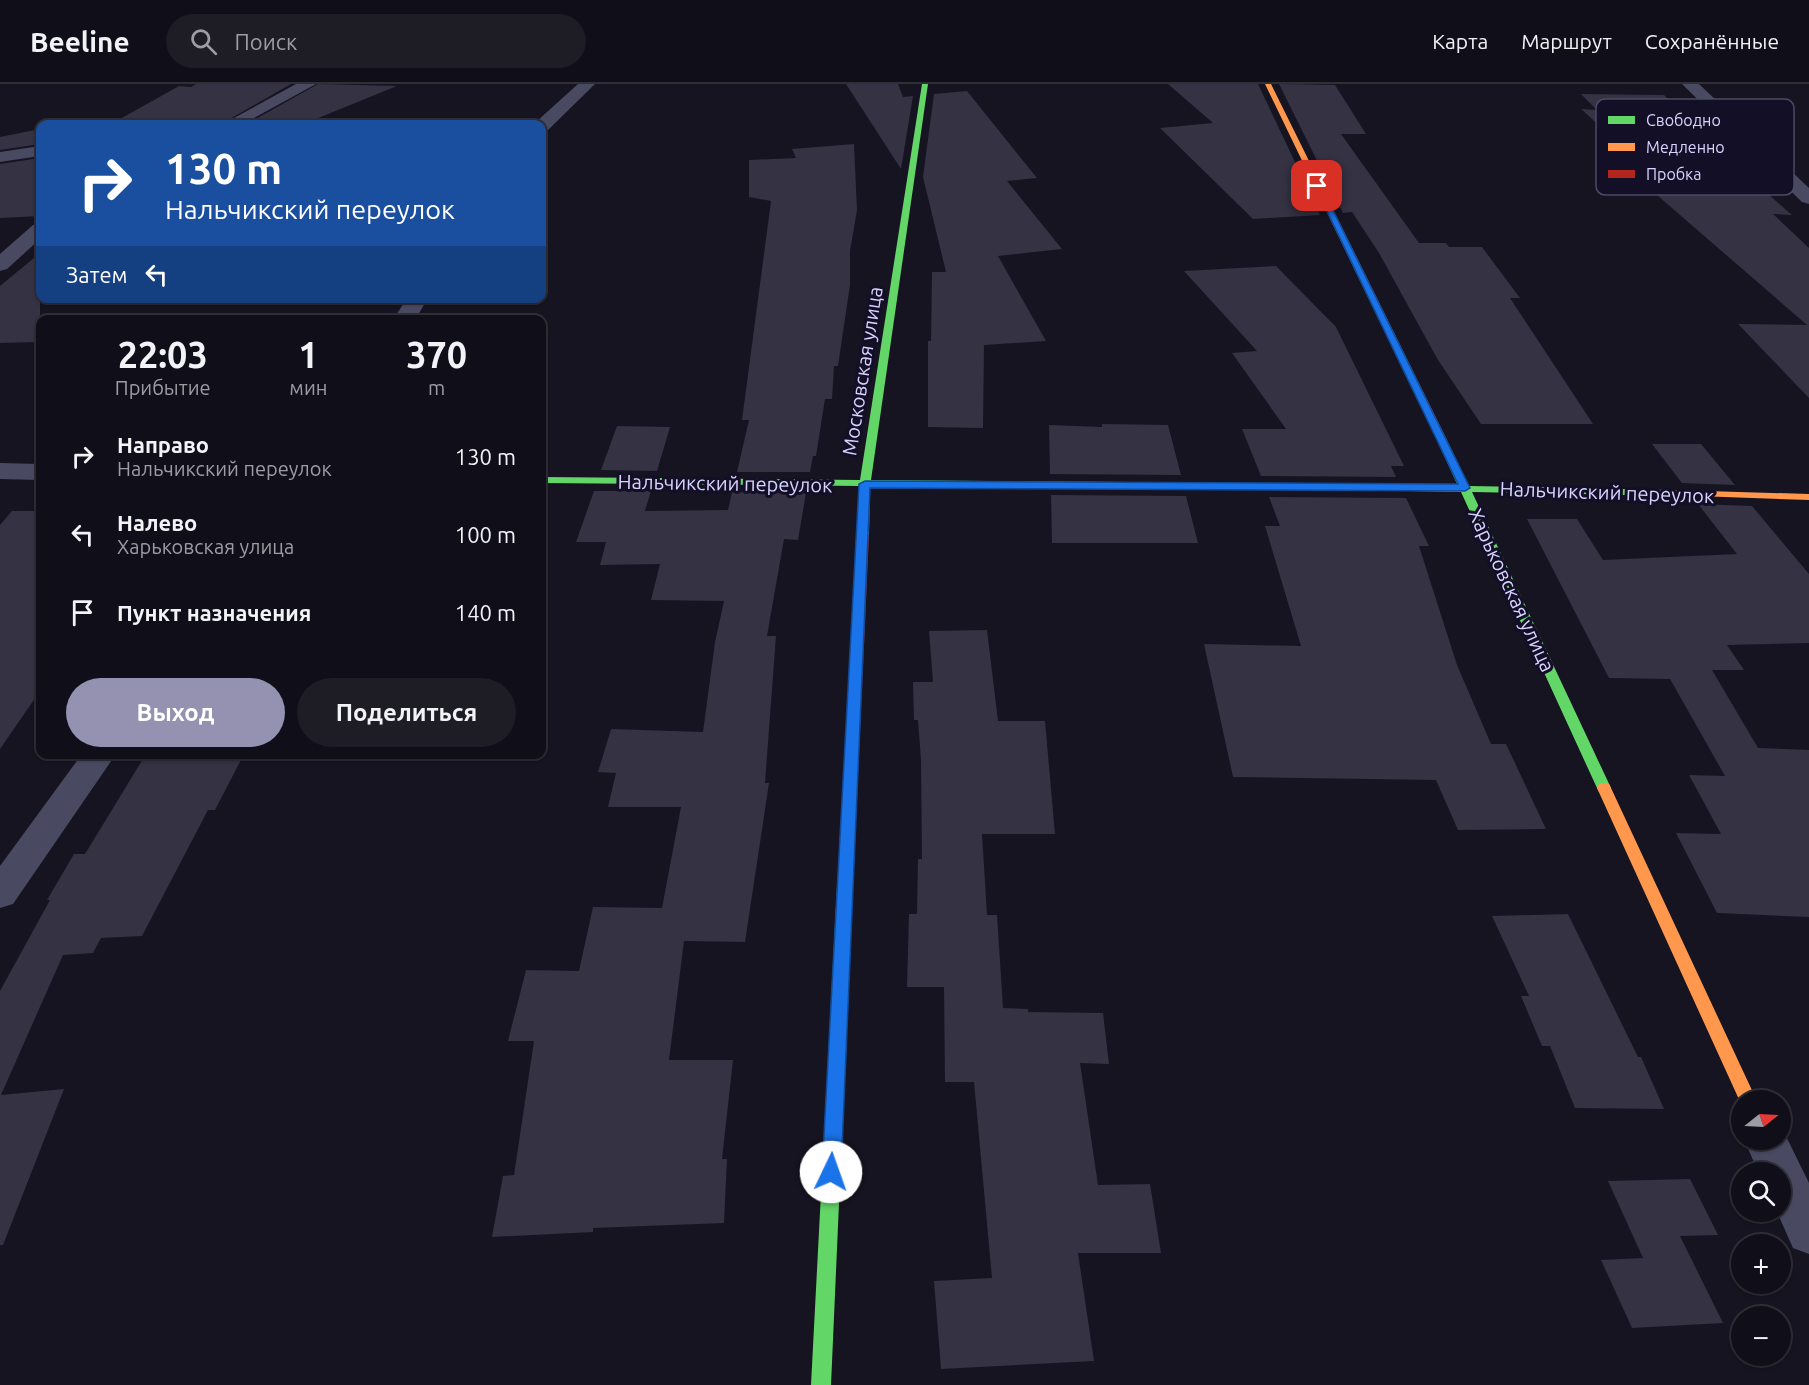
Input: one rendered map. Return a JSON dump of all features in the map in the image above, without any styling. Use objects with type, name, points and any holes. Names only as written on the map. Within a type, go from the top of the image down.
[{"type":"street","points":[[239,120],[308,84]]},
{"type":"street","points":[[546,122],[587,84]]},
{"type":"street","name":"Московская улица","points":[[821,1385],[865,484],[925,84]]},
{"type":"street","name":"Харьковская улица","points":[[1268,84],[1465,488],[1743,1090]]},
{"type":"street","points":[[1690,84],[1706,99]]},
{"type":"street","points":[[0,157],[36,151]]},
{"type":"street","points":[[1794,184],[1809,198]]},
{"type":"street","points":[[0,265],[36,233]]},
{"type":"street","points":[[0,471],[36,472]]},
{"type":"street","name":"Нальчикский переулок","points":[[546,480],[1465,488],[1809,497]]},
{"type":"street","points":[[0,894],[96,759]]},
{"type":"street","points":[[1771,1150],[1809,1232]]},
{"type":"building","points":[[196,84],[291,84],[228,120],[118,120],[179,86],[191,87]]},
{"type":"building","points":[[318,84],[397,86],[313,120],[254,120]]},
{"type":"building","points":[[846,84],[898,84],[903,97],[913,96],[901,169]]},
{"type":"building","points":[[1168,84],[1258,84],[1320,215],[1253,219],[1160,128],[1213,123]]},
{"type":"building","points":[[1279,84],[1335,85],[1366,134],[1341,134],[1419,243],[1446,243],[1449,247],[1482,247],[1520,298],[1510,298],[1593,424],[1481,424],[1438,360],[1379,253],[1352,212],[1343,213]]},
{"type":"building","points":[[967,91],[1037,178],[1007,181],[1062,249],[998,256],[1046,341],[984,345],[983,428],[928,427],[928,341],[931,341],[932,272],[946,272],[923,177],[934,94]]},
{"type":"building","points":[[1581,94],[1664,95],[1668,99],[1596,99],[1596,109]]},
{"type":"building","points":[[1581,109],[1596,110],[1596,123]]},
{"type":"building","points":[[36,130],[36,145],[0,150],[0,137]]},
{"type":"building","points":[[854,144],[857,210],[850,251],[850,285],[838,366],[834,366],[832,399],[825,399],[816,456],[813,456],[810,472],[737,472],[749,420],[742,420],[771,201],[749,197],[749,160],[796,158],[792,149]]},
{"type":"building","points":[[36,159],[36,216],[0,218],[0,164]]},
{"type":"building","points":[[1657,195],[1769,195],[1792,215],[1773,214],[1809,248],[1809,398],[1738,324],[1807,325]]},
{"type":"building","points":[[36,256],[36,303],[40,303],[40,315],[36,315],[36,342],[0,343],[0,286]]},
{"type":"building","points":[[1276,266],[1336,327],[1404,466],[1391,466],[1396,477],[1261,476],[1242,429],[1286,429],[1232,353],[1257,351],[1184,271]]},
{"type":"building","points":[[1102,424],[1168,425],[1181,475],[1050,474],[1049,425],[1102,427]]},
{"type":"building","points":[[617,426],[670,427],[657,471],[601,470]]},
{"type":"building","points":[[1652,444],[1701,444],[1735,485],[1682,483]]},
{"type":"building","points":[[594,491],[651,491],[645,511],[728,510],[732,492],[806,493],[798,540],[784,539],[767,636],[776,636],[765,783],[769,783],[745,942],[684,941],[669,1060],[733,1060],[722,1159],[727,1159],[724,1223],[593,1228],[593,1232],[492,1237],[503,1176],[514,1175],[534,1041],[508,1041],[526,970],[579,971],[593,907],[662,908],[681,807],[608,807],[616,773],[598,772],[611,729],[703,732],[715,642],[724,601],[651,600],[660,564],[600,565],[606,542],[576,542]]},
{"type":"building","points":[[1051,495],[1186,496],[1198,543],[1052,543]]},
{"type":"building","points":[[1269,497],[1406,498],[1429,546],[1419,546],[1457,665],[1491,744],[1506,744],[1546,829],[1458,830],[1436,780],[1233,777],[1204,644],[1301,646],[1265,526],[1280,526]]},
{"type":"building","points":[[1698,504],[1752,506],[1809,574],[1809,643],[1727,645],[1744,670],[1712,670],[1758,748],[1809,750],[1809,917],[1717,913],[1676,833],[1721,834],[1689,775],[1725,776],[1670,679],[1609,678],[1527,519],[1577,519],[1603,560],[1737,554]]},
{"type":"building","points":[[12,511],[36,511],[36,697],[0,749],[0,525]]},
{"type":"building","points":[[987,630],[998,721],[1045,721],[1055,834],[982,834],[987,915],[997,915],[1003,1008],[1028,1009],[1028,1012],[1103,1013],[1109,1064],[1080,1063],[1098,1185],[1150,1184],[1161,1253],[1078,1253],[1094,1361],[941,1369],[934,1281],[992,1278],[974,1082],[945,1082],[944,987],[907,987],[909,914],[917,914],[918,859],[922,859],[921,760],[918,720],[914,720],[913,682],[933,682],[929,631]]},
{"type":"building","points":[[143,759],[241,759],[215,810],[208,810],[142,936],[101,938],[93,953],[63,955],[1,1095],[64,1089],[3,1245],[0,1245],[0,991],[50,900],[47,900],[74,854],[85,854]]},
{"type":"building","points":[[1568,914],[1638,1057],[1641,1057],[1664,1109],[1575,1108],[1550,1046],[1542,1046],[1521,996],[1529,996],[1492,916]]},
{"type":"building","points":[[1690,1179],[1718,1235],[1680,1236],[1723,1323],[1632,1328],[1601,1260],[1643,1258],[1608,1181]]},
{"type":"traffic: fast","points":[[863,535],[865,485],[925,84]]},
{"type":"traffic: fast","points":[[1439,434],[1604,788]]},
{"type":"traffic: fast","points":[[546,480],[1121,485]]},
{"type":"traffic: fast","points":[[1359,487],[1673,493]]},
{"type":"traffic: fast","points":[[821,1385],[845,886]]},
{"type":"traffic: slow","points":[[1268,84],[1439,434]]},
{"type":"traffic: slow","points":[[1121,485],[1359,487]]},
{"type":"traffic: slow","points":[[1673,493],[1809,497]]},
{"type":"traffic: slow","points":[[1604,788],[1743,1090]]},
{"type":"traffic: jam","points":[[845,886],[863,535]]},
{"type":"route","points":[[831,1172],[865,484],[1465,488],[1317,186]]}]
